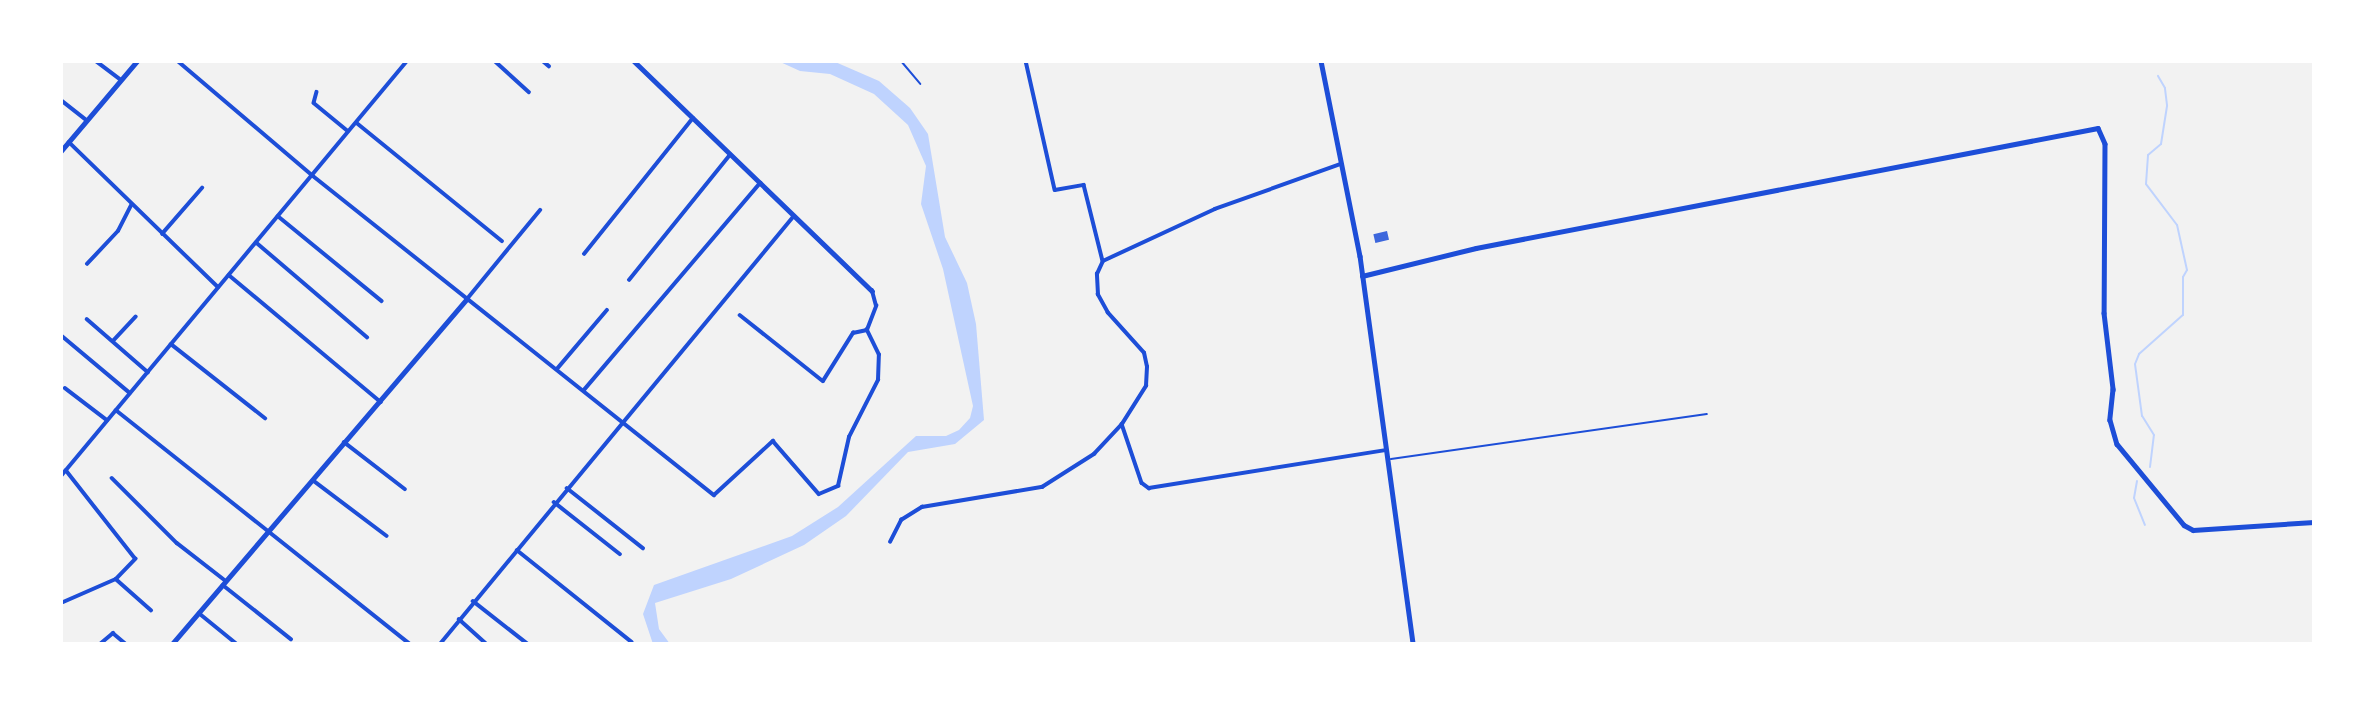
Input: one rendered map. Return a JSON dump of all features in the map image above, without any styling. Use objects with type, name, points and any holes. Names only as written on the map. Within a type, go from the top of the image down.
[{"type":"street","points":[[96,61],[121,80]]},
{"type":"street","points":[[61,151],[137,61]]},
{"type":"street","points":[[178,61],[312,175],[714,495],[773,441],[819,494],[824,494],[840,483],[849,438],[878,380],[879,355],[867,330],[876,306],[873,291],[634,61]]},
{"type":"street","points":[[61,476],[407,61]]},
{"type":"street","points":[[495,61],[529,92]]},
{"type":"street","points":[[543,61],[549,66]]},
{"type":"street","points":[[890,542],[901,520],[922,507],[1042,487],[1094,454],[1122,424],[1141,397],[1147,367],[1144,353],[1102,304],[1097,274],[1103,261],[1084,186],[1055,191],[1026,61]]},
{"type":"street","points":[[1321,61],[1362,276],[1413,644]]},
{"type":"street","points":[[317,92],[314,103],[348,131]]},
{"type":"street","points":[[61,100],[87,120]]},
{"type":"street","points":[[584,254],[693,118]]},
{"type":"street","points":[[356,122],[502,241]]},
{"type":"street","points":[[1362,276],[1476,248],[2090,127],[2103,133],[2104,313],[2113,389],[2110,420],[2118,444],[2184,525],[2193,530],[2314,522]]},
{"type":"street","points":[[69,142],[218,288]]},
{"type":"street","points":[[629,280],[730,155]]},
{"type":"street","points":[[1103,261],[1215,209],[1341,164]]},
{"type":"street","points":[[584,390],[760,183]]},
{"type":"street","points":[[162,234],[202,188]]},
{"type":"street","points":[[87,264],[118,231],[132,204]]},
{"type":"street","points":[[172,644],[381,402],[540,210]]},
{"type":"street","points":[[278,216],[382,300]]},
{"type":"street","points":[[440,644],[554,502],[794,216]]},
{"type":"street","points":[[257,242],[367,337]]},
{"type":"street","points":[[229,275],[381,402]]},
{"type":"street","points":[[557,369],[607,310]]},
{"type":"street","points":[[740,315],[823,381],[853,333],[867,330]]},
{"type":"street","points":[[113,341],[135,317]]},
{"type":"street","points":[[87,319],[148,372]]},
{"type":"street","points":[[61,335],[130,393]]},
{"type":"street","points":[[172,344],[265,418]]},
{"type":"street","points":[[65,388],[107,420]]},
{"type":"street","points":[[116,410],[410,644]]},
{"type":"street","points":[[1122,424],[1142,483],[1149,488],[1385,450]]},
{"type":"street","points":[[344,442],[405,489]]},
{"type":"street","points":[[61,603],[116,579],[135,556],[66,471]]},
{"type":"street","points":[[112,478],[177,542],[291,639]]},
{"type":"street","points":[[314,481],[387,536]]},
{"type":"street","points":[[567,488],[643,548]]},
{"type":"street","points":[[554,502],[620,554]]},
{"type":"street","points":[[517,550],[632,642]]},
{"type":"street","points":[[116,579],[151,610]]},
{"type":"street","points":[[473,601],[528,644]]},
{"type":"street","points":[[199,613],[237,644]]},
{"type":"street","points":[[459,619],[487,644]]},
{"type":"street","points":[[100,644],[113,633],[126,644]]},
{"type":"street","points":[[177,638],[183,644]]},
{"type":"lane","points":[[901,61],[920,84]]},
{"type":"lane","points":[[1386,460],[1707,414]]},
{"type":"water","points":[[778,61],[833,61],[879,81],[910,108],[928,134],[945,237],[967,283],[976,324],[984,420],[955,444],[908,452],[846,516],[804,545],[731,579],[655,603],[659,629],[670,644],[653,644],[643,614],[654,585],[792,536],[838,507],[916,436],[946,436],[959,430],[970,418],[973,406],[943,269],[921,204],[926,166],[908,125],[874,94],[830,74],[800,71]]},
{"type":"building","points":[[1387,231],[1389,240],[1375,243],[1373,234]]},
{"type":"waterway","points":[[2150,467],[2154,435],[2142,416],[2135,364],[2139,354],[2183,315],[2183,277],[2187,270],[2177,225],[2146,184],[2148,155],[2161,144],[2167,105],[2165,88],[2158,76]]},
{"type":"waterway","points":[[2137,481],[2134,498],[2145,525]]}]
